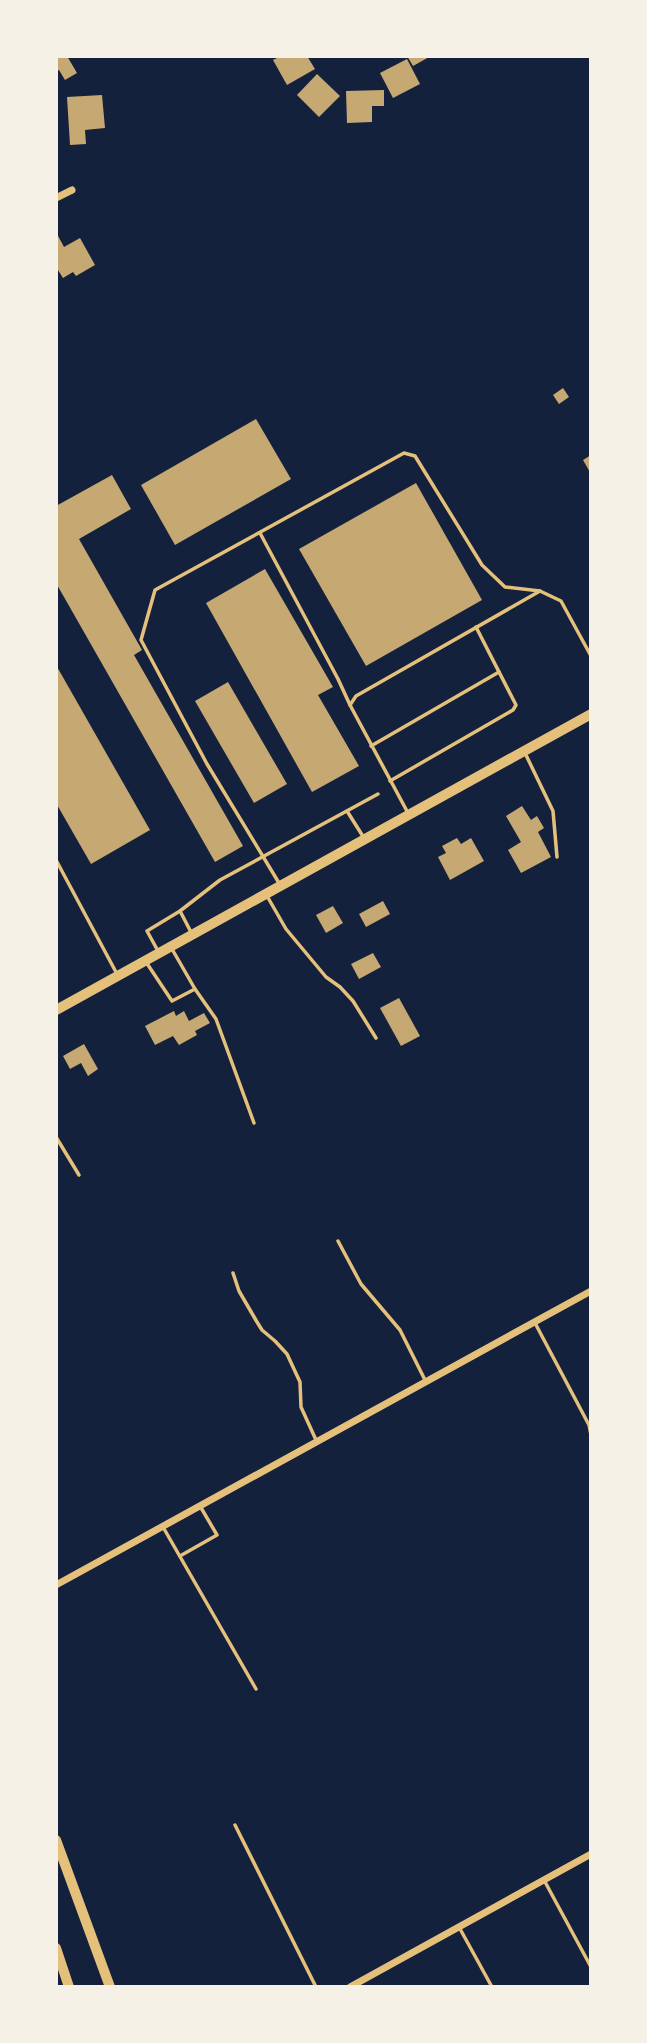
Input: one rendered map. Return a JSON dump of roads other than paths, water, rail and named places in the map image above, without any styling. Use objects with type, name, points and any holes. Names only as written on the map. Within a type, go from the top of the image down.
[{"type":"main road","points":[[56,1840],[61,1865],[110,1987]]},
{"type":"main road","points":[[56,1948],[69,1987]]},
{"type":"street","points":[[56,198],[72,190]]},
{"type":"street","points":[[56,1010],[591,715]]},
{"type":"street","points":[[56,1585],[591,1292]]},
{"type":"street","points":[[350,1987],[591,1854]]},
{"type":"lane","points":[[281,886],[207,764],[141,640],[155,590],[404,453],[415,457],[482,565],[505,587],[540,591],[561,601],[591,656]]},
{"type":"lane","points":[[259,533],[410,815]]},
{"type":"lane","points":[[350,705],[356,695],[540,591]]},
{"type":"lane","points":[[390,781],[516,705],[476,627]]},
{"type":"lane","points":[[371,746],[499,672]]},
{"type":"lane","points":[[524,751],[553,811],[557,857]]},
{"type":"lane","points":[[159,953],[147,931],[180,911],[220,880],[378,793]]},
{"type":"lane","points":[[347,810],[365,839]]},
{"type":"lane","points":[[56,860],[118,976]]},
{"type":"lane","points":[[265,894],[286,929],[326,977],[353,1001],[376,1038]]},
{"type":"lane","points":[[180,911],[192,935]]},
{"type":"lane","points":[[171,947],[194,989],[216,1019],[254,1123]]},
{"type":"lane","points":[[145,961],[172,1001],[194,989]]},
{"type":"lane","points":[[56,1136],[79,1175]]},
{"type":"lane","points":[[338,1241],[361,1284],[400,1330],[426,1382]]},
{"type":"lane","points":[[233,1273],[239,1292],[257,1322],[286,1354],[300,1382],[301,1407],[317,1442]]},
{"type":"lane","points":[[535,1323],[589,1425],[591,1435]]},
{"type":"lane","points":[[180,1556],[216,1535],[200,1506]]},
{"type":"lane","points":[[163,1527],[256,1689]]},
{"type":"lane","points":[[235,1825],[316,1987]]},
{"type":"lane","points":[[544,1880],[591,1966]]},
{"type":"lane","points":[[459,1927],[492,1987]]}]
